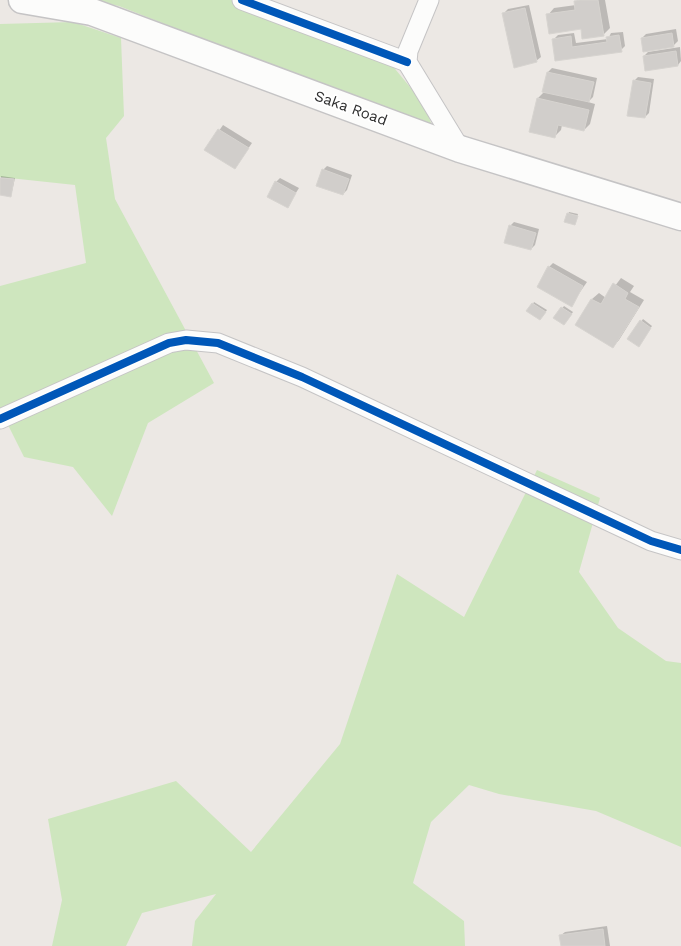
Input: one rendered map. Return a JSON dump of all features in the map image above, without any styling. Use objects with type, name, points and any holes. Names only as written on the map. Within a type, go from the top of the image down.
[{"type":"main road","name":"Saka Road","points":[[0,2],[21,0],[92,12],[460,149],[681,217]]},
{"type":"street","points":[[242,0],[407,62]]},
{"type":"street","points":[[429,0],[408,51],[407,62],[460,149]]},
{"type":"street","points":[[0,418],[169,343],[186,340],[218,343],[302,377],[633,533],[681,550]]},
{"type":"green space","points":[[92,0],[231,0],[371,54],[391,64],[424,104],[431,123],[424,126],[119,6]]},
{"type":"green space","points":[[73,22],[121,38],[124,116],[106,138],[115,199],[214,383],[148,423],[112,516],[73,467],[24,457],[0,409],[0,286],[86,263],[75,185],[0,177],[0,24]]},
{"type":"green space","points":[[537,470],[600,498],[579,572],[618,628],[666,661],[681,663],[681,847],[596,811],[499,794],[469,785],[431,822],[413,883],[464,921],[465,946],[192,946],[195,921],[216,894],[142,913],[126,946],[52,946],[62,900],[48,819],[176,781],[251,852],[340,744],[397,574],[464,617]]},
{"type":"building","points":[[598,0],[604,36],[582,39],[581,29],[549,34],[546,14],[575,10],[574,1]]},
{"type":"building","points":[[525,8],[537,62],[514,68],[502,13]]},
{"type":"building","points":[[672,33],[674,47],[643,52],[641,38]]},
{"type":"building","points":[[619,35],[622,52],[555,61],[552,39],[571,36],[572,47],[607,42],[606,37]]},
{"type":"building","points":[[676,51],[678,66],[645,71],[643,56]]},
{"type":"building","points":[[547,72],[594,82],[589,102],[542,92]]},
{"type":"building","points":[[633,80],[651,83],[645,118],[627,116]]},
{"type":"building","points":[[537,98],[589,110],[584,131],[558,125],[555,138],[529,132]]},
{"type":"building","points":[[218,129],[249,148],[235,169],[204,150]]},
{"type":"building","points":[[322,169],[349,179],[343,195],[316,186]]},
{"type":"building","points":[[0,178],[14,179],[11,197],[0,195]]},
{"type":"building","points":[[275,181],[296,193],[288,208],[267,197]]},
{"type":"building","points":[[567,213],[578,216],[575,225],[564,222]]},
{"type":"building","points":[[509,225],[536,233],[531,250],[504,243]]},
{"type":"building","points":[[548,266],[583,286],[572,307],[537,287]]},
{"type":"building","points":[[613,283],[628,293],[625,299],[639,307],[613,348],[575,325],[591,299],[601,304]]},
{"type":"building","points":[[532,303],[546,312],[540,320],[526,311]]},
{"type":"building","points":[[561,307],[572,314],[564,325],[553,318]]},
{"type":"building","points":[[640,320],[651,328],[639,347],[627,339]]},
{"type":"building","points":[[603,929],[605,946],[561,946],[559,935]]},
{"type":"cycle path","points":[[242,0],[407,62]]},
{"type":"cycle path","points":[[0,419],[169,343],[186,340],[218,343],[302,377],[651,541],[681,550]]}]
